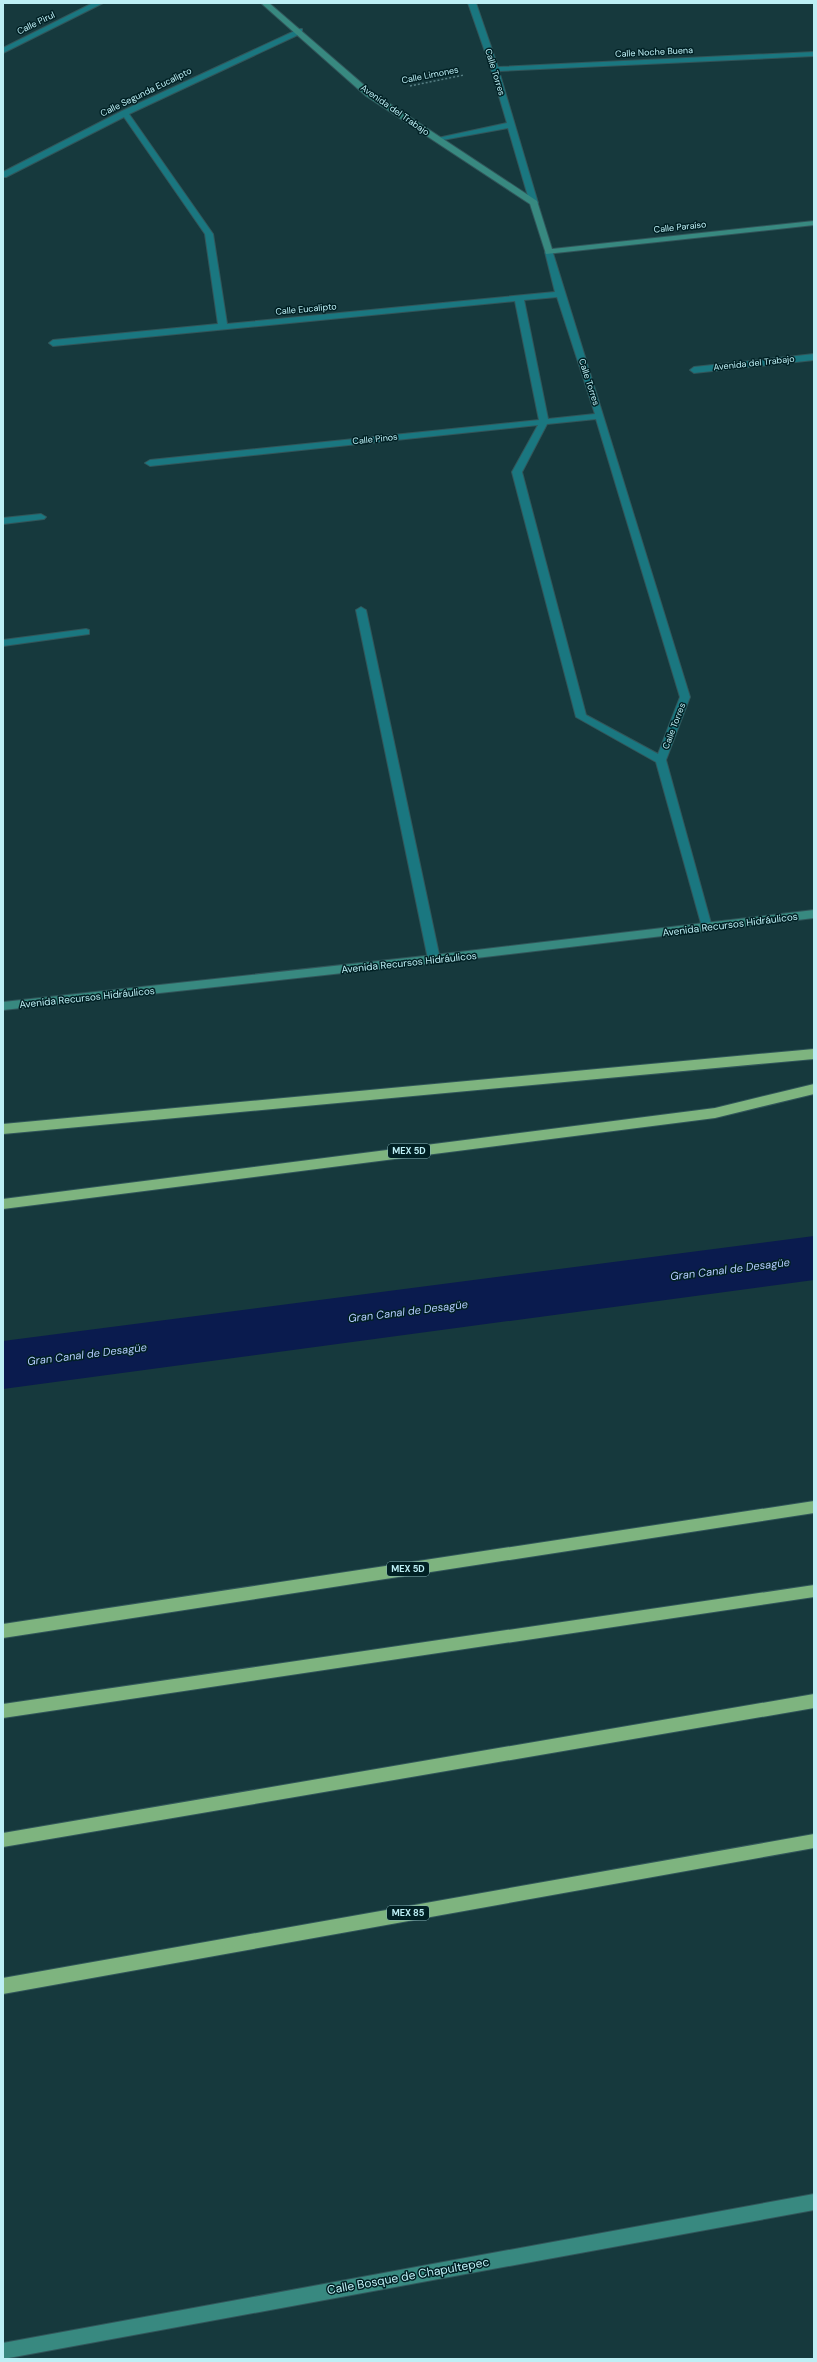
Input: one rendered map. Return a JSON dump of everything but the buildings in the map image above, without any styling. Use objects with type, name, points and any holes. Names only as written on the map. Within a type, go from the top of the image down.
[{"type":"highway","points":[[3,1129],[814,1054]]},
{"type":"highway","name":"MEX 5D","points":[[3,1204],[716,1113],[814,1089]]},
{"type":"highway","name":"MEX 5D","points":[[3,1631],[814,1507]]},
{"type":"highway","points":[[3,1711],[814,1591]]},
{"type":"highway","points":[[3,1840],[814,1701]]},
{"type":"highway","name":"MEX 85","points":[[3,1986],[814,1841]]},
{"type":"main road","name":"Avenida del Trabajo","points":[[265,3],[369,94],[534,203]]},
{"type":"main road","name":"Calle Torres","points":[[534,203],[549,252]]},
{"type":"main road","name":"Calle Paraíso","points":[[549,252],[814,223]]},
{"type":"main road","name":"Avenida Recursos Hidráulicos","points":[[3,1006],[434,959],[814,914]]},
{"type":"main road","name":"Calle Bosque de Chapultepec","points":[[3,2351],[814,2202]]},
{"type":"street","name":"Calle Pirul","points":[[3,51],[99,3]]},
{"type":"street","name":"Calle Torres","points":[[472,3],[495,69],[534,203]]},
{"type":"street","name":"Calle Segunda Eucalipto","points":[[3,175],[125,113],[299,32]]},
{"type":"street","name":"Calle Noche Buena","points":[[495,69],[814,54]]},
{"type":"street","points":[[125,113],[209,234],[223,327]]},
{"type":"street","points":[[437,139],[511,125]]},
{"type":"street","name":"Calle Torres","points":[[549,252],[560,294],[600,416],[685,697],[661,760],[707,927]]},
{"type":"street","name":"Calle Eucalipto","points":[[53,343],[560,294]]},
{"type":"street","points":[[519,298],[544,422]]},
{"type":"street","name":"Avenida del Trabajo","points":[[694,370],[814,357]]},
{"type":"street","name":"Calle Pinos","points":[[150,463],[600,416]]},
{"type":"street","name":"Calle Torres","points":[[544,422],[517,472],[581,717],[661,760]]},
{"type":"street","points":[[3,521],[41,517]]},
{"type":"street","points":[[361,610],[434,959]]},
{"type":"street","points":[[3,643],[86,632]]},
{"type":"path","name":"Calle Limones","points":[[369,94],[495,69]]},
{"type":"waterway","name":"Gran Canal de Desagüe","points":[[3,1365],[814,1258]]}]
